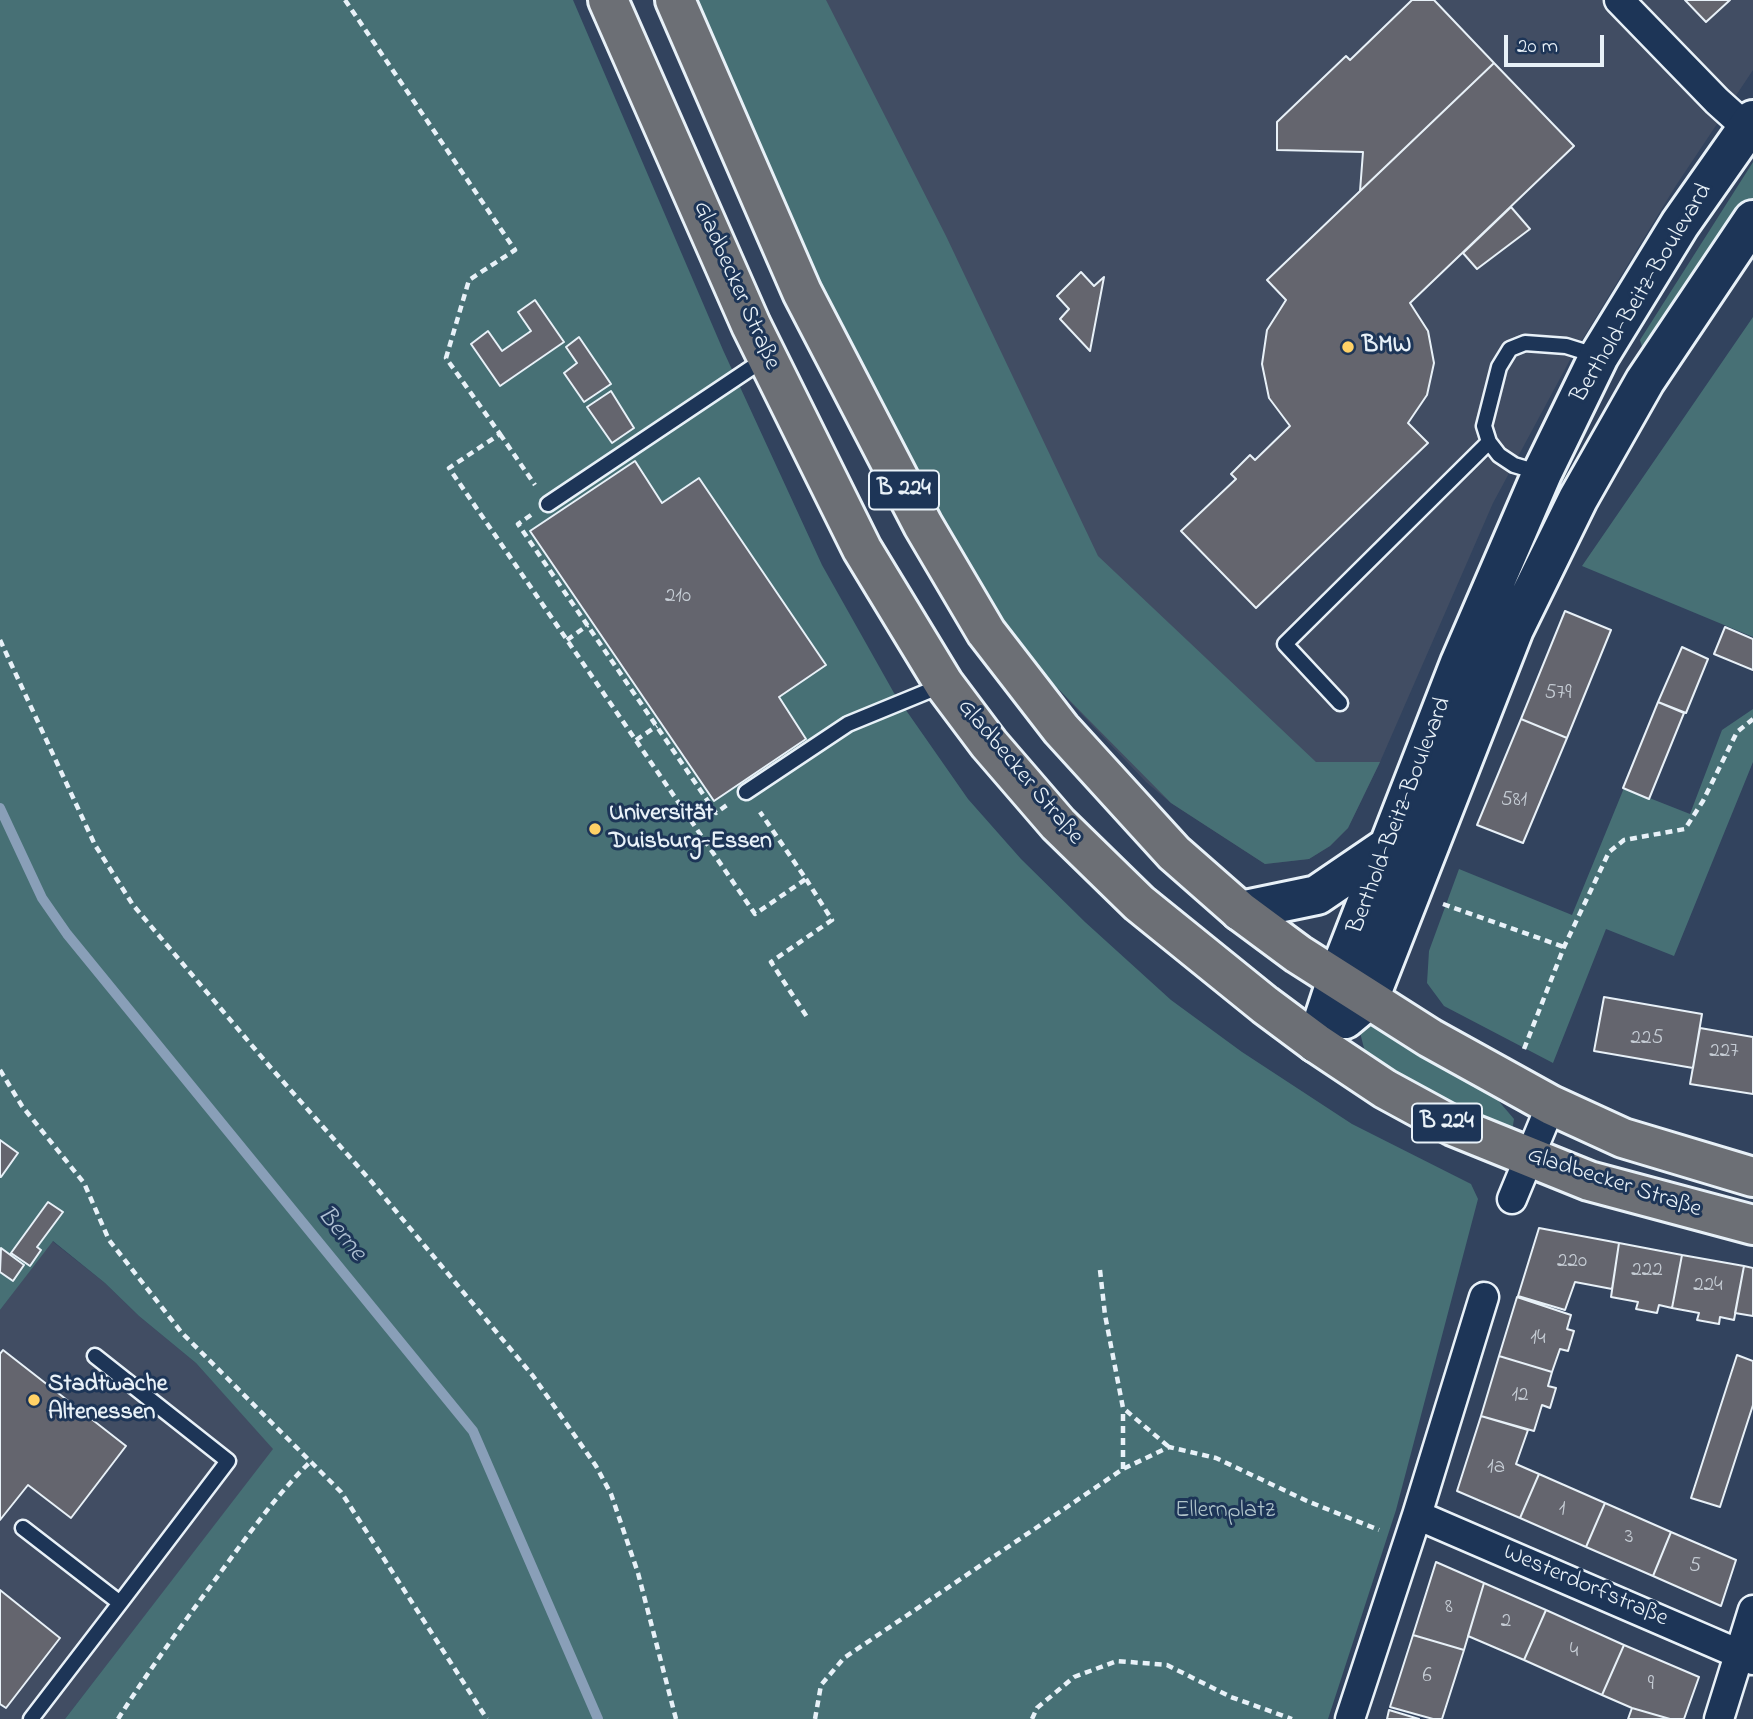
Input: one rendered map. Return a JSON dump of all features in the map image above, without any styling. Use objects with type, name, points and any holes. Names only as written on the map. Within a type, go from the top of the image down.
[{"type":"main road","name":"Gladbecker Straße","points":[[608,0],[767,357],[862,549],[944,684],[989,744],[1058,824],[1139,903],[1316,1043],[1385,1089],[1453,1126],[1589,1181],[1753,1225]]},
{"type":"main road","name":"Gladbecker Straße","points":[[675,0],[802,292],[923,525],[986,632],[1061,729],[1164,843],[1240,911],[1298,954],[1414,1028],[1551,1105],[1623,1138],[1753,1177]]},
{"type":"main road","name":"Berthold-Beitz-Boulevard","points":[[1316,1043],[1337,979],[1460,663],[1542,473],[1599,356],[1680,225],[1751,125]]},
{"type":"main road","name":"Berthold-Beitz-Boulevard","points":[[1316,1043],[1369,999],[1514,629],[1604,450],[1645,381],[1753,220]]},
{"type":"main road","points":[[1599,356],[1645,381]]},
{"type":"main road","name":"Berthold-Beitz-Boulevard","points":[[1542,473],[1565,449],[1583,436],[1596,437],[1604,445],[1604,450]]},
{"type":"main road","points":[[1240,911],[1317,895],[1389,846]]},
{"type":"main road","name":"Berthold-Beitz-Boulevard","points":[[1392,944],[1401,999],[1414,1028]]},
{"type":"street","points":[[1619,0],[1717,101],[1751,125]]},
{"type":"street","points":[[1512,1199],[1551,1105]]},
{"type":"street","points":[[1350,1719],[1417,1515],[1484,1297]]},
{"type":"street","name":"Westerdorfstraße","points":[[1417,1515],[1746,1658]]},
{"type":"street","points":[[1719,1719],[1746,1658],[1753,1610]]},
{"type":"lane","points":[[1542,473],[1514,465],[1499,455],[1489,442],[1484,426],[1499,367],[1510,349],[1525,343],[1566,346],[1599,356]]},
{"type":"lane","points":[[548,503],[767,357]]},
{"type":"lane","points":[[1340,703],[1285,644],[1489,442]]},
{"type":"lane","points":[[746,792],[848,724],[944,684]]},
{"type":"lane","points":[[31,1719],[228,1461],[95,1356]]},
{"type":"lane","points":[[23,1528],[120,1603]]},
{"type":"path","points":[[500,434],[548,503],[518,524],[716,813],[746,792]]},
{"type":"path","points":[[567,640],[588,625]]},
{"type":"path","points":[[0,640],[95,845],[133,905],[370,1180],[533,1376],[596,1466],[611,1494],[638,1573],[676,1719]]},
{"type":"path","points":[[1525,1047],[1564,947],[1609,852],[1624,840],[1685,829],[1703,801],[1737,732],[1753,719]]},
{"type":"path","points":[[636,740],[657,726]]},
{"type":"path","points":[[806,879],[832,920],[771,962],[809,1020]]},
{"type":"path","points":[[1439,903],[1564,947]]},
{"type":"path","points":[[0,1070],[22,1106],[84,1184],[109,1240],[174,1323],[341,1492],[487,1719]]},
{"type":"path","points":[[1100,1270],[1105,1315],[1123,1408],[1123,1469]]},
{"type":"path","points":[[1123,1408],[1168,1447],[1216,1458],[1387,1533]]},
{"type":"path","points":[[815,1719],[821,1685],[844,1658],[1123,1469],[1168,1447]]},
{"type":"path","points":[[118,1719],[158,1656],[261,1517],[288,1483],[312,1460]]},
{"type":"path","points":[[1032,1719],[1037,1708],[1074,1677],[1117,1661],[1167,1665],[1231,1697],[1292,1719]]},
{"type":"shaded area","points":[[714,0],[1753,0],[1753,70],[1675,187],[1571,358],[1493,503],[1380,762],[1348,828],[1330,846],[1309,859],[1265,864],[1171,803],[1146,782],[1070,702],[995,604]]},
{"type":"shaded area","points":[[52,1241],[105,1283],[139,1316],[196,1363],[274,1449],[65,1719],[0,1719],[0,1310]]},
{"type":"green space","name":"Universität Duisburg-Essen","points":[[0,0],[573,0],[723,350],[822,565],[894,693],[968,799],[1021,859],[1171,1000],[1242,1052],[1352,1124],[1471,1184],[1478,1199],[1396,1510],[1328,1719],[65,1719],[273,1449],[196,1363],[53,1241],[0,1310]]},
{"type":"green space","points":[[681,0],[826,0],[946,236],[1098,556],[1316,762],[1380,762],[1348,828],[1330,846],[1309,859],[1265,864],[1171,803],[994,624],[932,521]]},
{"type":"green space","points":[[1753,162],[1753,200],[1646,360],[1640,340]]},
{"type":"green space","points":[[1753,317],[1753,637],[1582,566]]},
{"type":"green space","points":[[1753,709],[1753,762],[1674,956],[1606,929],[1553,1063],[1444,1006],[1427,983],[1429,951],[1459,869],[1572,915],[1624,788],[1690,814],[1722,730]]},
{"type":"green space","points":[[1356,1017],[1491,1092],[1514,1119],[1512,1131],[1413,1084],[1365,1052]]},
{"type":"building","points":[[1412,0],[1434,0],[1494,63],[1360,191],[1363,152],[1277,150],[1277,122],[1346,56],[1350,60]]},
{"type":"building","points":[[1685,0],[1730,0],[1706,22]]},
{"type":"building","name":"BMW","points":[[1494,63],[1574,146],[1410,303],[1428,331],[1434,363],[1427,395],[1408,423],[1428,443],[1256,608],[1181,531],[1236,479],[1231,474],[1250,455],[1255,460],[1290,426],[1269,398],[1262,364],[1267,330],[1286,300],[1267,280]]},
{"type":"building","points":[[1511,207],[1530,229],[1477,269],[1463,253]]},
{"type":"building","points":[[1081,272],[1094,286],[1104,277],[1090,351],[1060,319],[1069,309],[1057,296]]},
{"type":"building","points":[[535,300],[564,342],[500,386],[471,344],[488,331],[502,351],[531,331],[518,312]]},
{"type":"building","points":[[579,337],[611,384],[584,402],[564,373],[577,363],[566,347]]},
{"type":"building","points":[[611,391],[634,428],[612,443],[587,407]]},
{"type":"building","points":[[635,461],[662,503],[699,478],[826,665],[779,697],[806,739],[714,801],[530,531]]},
{"type":"building","points":[[1565,611],[1611,630],[1567,738],[1521,719]]},
{"type":"building","points":[[1725,627],[1753,639],[1753,670],[1714,654]]},
{"type":"building","points":[[1682,647],[1708,659],[1686,713],[1658,702]]},
{"type":"building","points":[[1658,702],[1684,713],[1649,799],[1623,788]]},
{"type":"building","points":[[1521,719],[1567,738],[1523,843],[1477,825]]},
{"type":"building","points":[[1604,997],[1702,1014],[1693,1068],[1594,1051]]},
{"type":"building","points":[[1700,1028],[1753,1037],[1753,1094],[1690,1084]]},
{"type":"building","points":[[0,1140],[18,1153],[1,1177],[0,1177]]},
{"type":"building","points":[[48,1202],[63,1212],[37,1247],[41,1250],[30,1266],[11,1253]]},
{"type":"building","points":[[1539,1228],[1619,1243],[1612,1289],[1575,1282],[1565,1310],[1518,1296]]},
{"type":"building","points":[[1619,1243],[1682,1255],[1672,1308],[1659,1305],[1657,1313],[1636,1309],[1638,1302],[1611,1297]]},
{"type":"building","points":[[1,1248],[24,1265],[13,1281],[0,1272]]},
{"type":"building","points":[[1682,1255],[1744,1266],[1734,1320],[1720,1317],[1719,1324],[1697,1320],[1699,1313],[1672,1308]]},
{"type":"building","points":[[1744,1266],[1753,1268],[1753,1316],[1735,1313]]},
{"type":"building","points":[[1517,1297],[1571,1315],[1567,1329],[1574,1331],[1568,1351],[1560,1349],[1552,1372],[1499,1356]]},
{"type":"building","name":"Stadtwache Altenessen","points":[[3,1350],[126,1446],[71,1518],[28,1485],[0,1520],[0,1354]]},
{"type":"building","points":[[1737,1355],[1753,1361],[1753,1405],[1720,1507],[1691,1498]]},
{"type":"building","points":[[1499,1356],[1552,1372],[1548,1386],[1556,1388],[1550,1408],[1542,1405],[1534,1431],[1481,1416]]},
{"type":"building","points":[[1481,1416],[1528,1430],[1516,1464],[1539,1474],[1520,1518],[1457,1491]]},
{"type":"building","points":[[1539,1474],[1605,1503],[1586,1547],[1520,1518]]},
{"type":"building","points":[[1605,1503],[1671,1532],[1653,1576],[1586,1547]]},
{"type":"building","points":[[1671,1532],[1736,1560],[1721,1606],[1653,1576]]},
{"type":"building","points":[[1436,1562],[1484,1583],[1464,1650],[1413,1635]]},
{"type":"building","points":[[1484,1583],[1546,1610],[1524,1660],[1468,1636]]},
{"type":"building","points":[[0,1590],[60,1638],[6,1708],[0,1704]]},
{"type":"building","points":[[1546,1610],[1624,1645],[1602,1695],[1524,1660]]},
{"type":"building","points":[[1413,1635],[1464,1650],[1442,1719],[1390,1707]]},
{"type":"building","points":[[1624,1645],[1699,1677],[1684,1719],[1670,1719],[1632,1708],[1602,1695]]},
{"type":"building","points":[[1632,1708],[1670,1719],[1628,1719]]},
{"type":"building","points":[[1389,1710],[1419,1719],[1387,1719]]},
{"type":"waterway","name":"Berne","points":[[0,808],[42,898],[67,934],[473,1431],[598,1719]]},
{"type":"place","name":"BMW","points":[[1348,347]]},
{"type":"place","name":"Universität Duisburg-Essen","points":[[595,829]]},
{"type":"place","name":"Stadtwache Altenessen","points":[[34,1400]]},
{"type":"park label","name":"Ellernplatz","points":[[1225,1512]]}]
